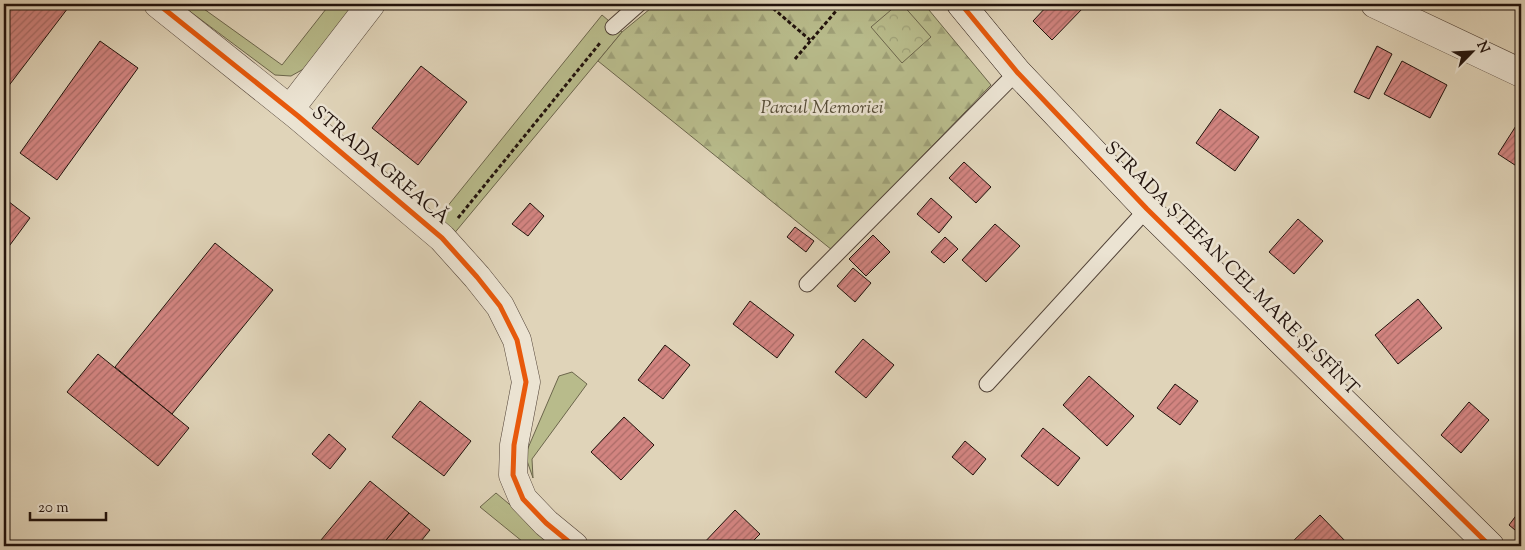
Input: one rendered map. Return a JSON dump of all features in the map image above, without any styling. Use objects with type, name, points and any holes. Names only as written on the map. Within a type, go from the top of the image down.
[{"type":"street","name":"STRADA GREACĂ","points":[[158,4],[290,109],[442,238],[478,277],[500,306],[517,340],[526,382],[514,445],[513,475],[523,499],[546,523],[574,546]]},
{"type":"street","points":[[290,109],[371,4]]},
{"type":"street","name":"STRADA ȘTEFAN CEL MARE ȘI SFÎNT","points":[[961,4],[1017,72],[1147,209],[1490,546]]},
{"type":"street","points":[[1375,4],[1521,72]]},
{"type":"lane","points":[[613,27],[639,4]]},
{"type":"lane","points":[[807,284],[1017,72]]},
{"type":"lane","points":[[987,384],[1147,209]]},
{"type":"path","points":[[768,4],[810,40]]},
{"type":"path","points":[[795,59],[842,4]]},
{"type":"path","points":[[442,238],[613,27]]},
{"type":"green space","points":[[180,4],[197,4],[282,65],[330,4],[357,4],[309,66],[291,76],[275,75]]},
{"type":"green space","name":"Parcul Memoriei","points":[[656,4],[924,4],[991,85],[832,250],[598,61],[622,32]]},
{"type":"green space","points":[[898,4],[902,4],[931,37],[902,63],[871,27]]},
{"type":"green space","points":[[602,15],[622,32],[452,236],[438,218]]},
{"type":"green space","points":[[572,372],[587,384],[532,459],[533,478],[525,455],[559,376]]},
{"type":"green space","points":[[496,493],[559,546],[528,546],[480,507]]},
{"type":"building","points":[[4,4],[71,4],[4,92]]},
{"type":"building","points":[[1049,4],[1081,4],[1084,7],[1052,40],[1033,21]]},
{"type":"building","points":[[100,41],[138,68],[57,180],[20,153]]},
{"type":"building","points":[[1377,46],[1392,54],[1369,99],[1354,92]]},
{"type":"building","points":[[1402,61],[1447,85],[1430,118],[1384,94]]},
{"type":"building","points":[[421,66],[467,102],[418,165],[372,128]]},
{"type":"building","points":[[1220,109],[1259,137],[1235,171],[1196,143]]},
{"type":"building","points":[[1521,118],[1521,169],[1498,154]]},
{"type":"building","points":[[964,162],[991,187],[976,203],[949,178]]},
{"type":"building","points":[[4,198],[30,218],[4,253]]},
{"type":"building","points":[[931,198],[952,217],[939,233],[917,214]]},
{"type":"building","points":[[530,203],[544,216],[528,236],[512,224]]},
{"type":"building","points":[[1298,219],[1323,241],[1294,274],[1269,252]]},
{"type":"building","points":[[995,224],[1020,246],[986,282],[962,260]]},
{"type":"building","points":[[795,227],[814,241],[806,252],[787,237]]},
{"type":"building","points":[[873,235],[890,252],[866,276],[849,259]]},
{"type":"building","points":[[945,237],[958,249],[944,263],[931,252]]},
{"type":"building","points":[[215,243],[273,290],[172,414],[115,367]]},
{"type":"building","points":[[853,268],[871,283],[855,302],[837,286]]},
{"type":"building","points":[[1418,299],[1442,328],[1398,364],[1375,335]]},
{"type":"building","points":[[750,301],[794,335],[777,358],[733,324]]},
{"type":"building","points":[[863,339],[894,365],[866,398],[835,372]]},
{"type":"building","points":[[665,345],[690,365],[663,399],[638,380]]},
{"type":"building","points":[[98,354],[189,428],[158,466],[67,392]]},
{"type":"building","points":[[1089,376],[1134,416],[1107,446],[1063,405]]},
{"type":"building","points":[[1175,384],[1198,401],[1180,425],[1157,408]]},
{"type":"building","points":[[420,401],[471,441],[444,476],[392,437]]},
{"type":"building","points":[[1469,402],[1489,420],[1461,453],[1441,435]]},
{"type":"building","points":[[624,417],[654,445],[621,480],[591,452]]},
{"type":"building","points":[[1043,428],[1080,458],[1058,486],[1021,456]]},
{"type":"building","points":[[329,434],[346,449],[330,469],[312,454]]},
{"type":"building","points":[[965,441],[986,459],[973,475],[952,457]]},
{"type":"building","points":[[370,481],[409,513],[381,546],[316,546]]},
{"type":"building","points":[[1521,509],[1521,535],[1509,525]]},
{"type":"building","points":[[735,510],[760,534],[748,546],[701,546]]},
{"type":"building","points":[[409,513],[430,530],[417,546],[381,546]]},
{"type":"building","points":[[1320,515],[1348,544],[1345,546],[1288,546]]},
{"type":"cycle path","points":[[158,4],[298,116],[442,238],[500,306],[517,340],[526,382],[514,445],[513,475],[523,499],[546,523],[574,546]]},
{"type":"cycle path","points":[[961,4],[1017,72],[1147,209],[1490,546]]}]
